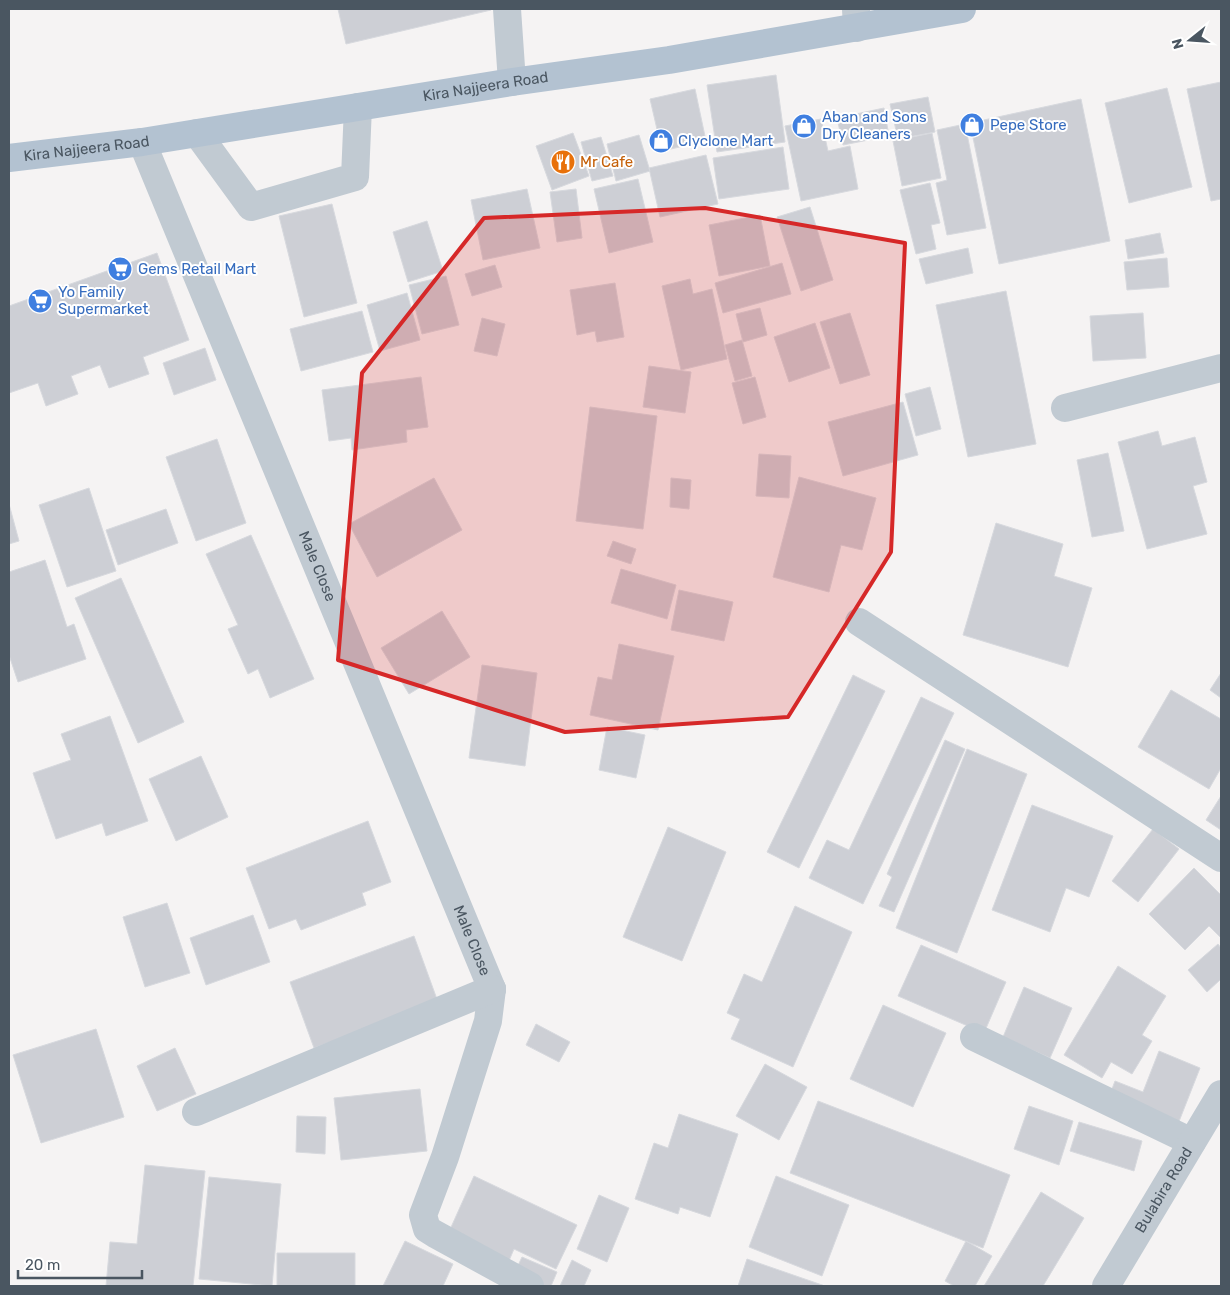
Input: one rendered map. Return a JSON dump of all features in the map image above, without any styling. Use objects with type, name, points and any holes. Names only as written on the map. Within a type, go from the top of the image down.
[{"type":"main road","name":"Kira Najjeera Road","points":[[9,158],[142,142],[512,82],[669,60],[856,18],[962,9]]},
{"type":"street","points":[[507,9],[512,82]]},
{"type":"street","points":[[197,133],[251,207],[356,177],[358,107]]},
{"type":"street","name":"Male Close","points":[[142,142],[492,989]]},
{"type":"street","points":[[1065,408],[1221,368]]},
{"type":"street","points":[[859,622],[1221,858]]},
{"type":"street","points":[[196,1112],[492,989],[488,1021],[447,1149],[422,1215],[427,1229],[530,1286]]},
{"type":"street","points":[[974,1037],[1192,1142]]},
{"type":"street","name":"Bulabira Road","points":[[1106,1286],[1192,1142],[1220,1099]]},
{"type":"highlighted area","points":[[705,208],[905,243],[891,552],[788,717],[565,732],[338,660],[362,373],[484,218]]},
{"type":"building","points":[[338,9],[491,9],[491,10],[346,44]]},
{"type":"building","points":[[776,75],[785,142],[717,152],[707,85]]},
{"type":"building","points":[[1221,82],[1221,199],[1211,201],[1187,89]]},
{"type":"building","points":[[1167,88],[1192,187],[1129,203],[1105,103]]},
{"type":"building","points":[[695,89],[706,141],[662,151],[650,99]]},
{"type":"building","points":[[928,97],[935,132],[898,139],[890,104]]},
{"type":"building","points":[[1081,99],[1110,241],[999,264],[970,123]]},
{"type":"building","points":[[884,108],[889,136],[843,145],[837,118]]},
{"type":"building","points":[[821,119],[828,151],[850,146],[858,189],[801,201],[785,126]]},
{"type":"building","points":[[965,124],[986,228],[947,235],[936,183],[947,180],[937,130]]},
{"type":"building","points":[[573,133],[589,176],[552,190],[536,146]]},
{"type":"building","points":[[932,133],[941,178],[902,186],[893,141]]},
{"type":"building","points":[[639,135],[650,171],[616,181],[607,144]]},
{"type":"building","points":[[601,137],[613,176],[592,181],[581,142]]},
{"type":"building","points":[[783,147],[789,189],[719,199],[713,158]]},
{"type":"building","points":[[706,155],[718,204],[660,217],[649,168]]},
{"type":"building","points":[[638,179],[653,242],[609,253],[594,189]]},
{"type":"building","points":[[930,183],[940,223],[931,225],[936,249],[916,254],[900,190]]},
{"type":"building","points":[[527,189],[540,248],[483,260],[471,200]]},
{"type":"building","points":[[576,189],[582,238],[557,242],[550,192]]},
{"type":"building","points":[[332,204],[357,303],[304,317],[279,216]]},
{"type":"building","points":[[810,207],[833,280],[801,291],[777,217]]},
{"type":"building","points":[[760,215],[770,266],[719,276],[709,225]]},
{"type":"building","points":[[427,221],[443,271],[408,282],[393,232]]},
{"type":"building","points":[[1160,233],[1164,253],[1128,259],[1125,240]]},
{"type":"building","points":[[968,248],[973,273],[926,284],[919,259]]},
{"type":"building","points":[[157,253],[189,340],[143,357],[149,374],[109,388],[100,365],[71,376],[78,394],[46,406],[38,383],[9,393],[9,306]]},
{"type":"building","points":[[1167,258],[1169,287],[1127,290],[1124,262]]},
{"type":"building","points":[[782,263],[791,294],[723,313],[715,283]]},
{"type":"building","points":[[495,265],[502,287],[472,296],[465,274]]},
{"type":"building","points":[[446,276],[459,325],[422,334],[409,285]]},
{"type":"building","points":[[690,279],[693,294],[712,289],[727,359],[681,370],[662,286]]},
{"type":"building","points":[[615,283],[624,337],[597,342],[595,331],[577,335],[570,290]]},
{"type":"building","points":[[1006,291],[1036,444],[968,457],[936,305]]},
{"type":"building","points":[[407,293],[420,340],[380,351],[367,305]]},
{"type":"building","points":[[760,308],[767,335],[743,342],[736,314]]},
{"type":"building","points":[[362,311],[373,352],[301,371],[290,329]]},
{"type":"building","points":[[850,313],[870,375],[840,384],[820,322]]},
{"type":"building","points":[[1143,313],[1146,358],[1093,361],[1090,316]]},
{"type":"building","points":[[482,318],[505,324],[497,356],[474,351]]},
{"type":"building","points":[[815,323],[830,368],[789,382],[774,337]]},
{"type":"building","points":[[742,340],[752,376],[735,381],[725,345]]},
{"type":"building","points":[[205,348],[216,380],[174,395],[163,363]]},
{"type":"building","points":[[649,366],[691,372],[685,413],[643,407]]},
{"type":"building","points":[[421,377],[428,427],[406,430],[407,442],[352,450],[351,438],[329,441],[322,390]]},
{"type":"building","points":[[755,377],[766,417],[743,424],[732,383]]},
{"type":"building","points":[[930,387],[941,429],[916,436],[905,394]]},
{"type":"building","points":[[903,402],[918,455],[843,476],[828,422]]},
{"type":"building","points":[[590,407],[657,416],[643,529],[576,521]]},
{"type":"building","points":[[1158,431],[1162,446],[1195,437],[1207,482],[1193,486],[1207,534],[1147,549],[1118,442]]},
{"type":"building","points":[[217,439],[246,523],[196,541],[166,457]]},
{"type":"building","points":[[1108,453],[1124,531],[1092,537],[1077,460]]},
{"type":"building","points":[[759,454],[791,456],[789,498],[756,496]]},
{"type":"building","points":[[799,477],[876,498],[862,550],[841,545],[829,592],[773,577]]},
{"type":"building","points":[[434,478],[462,530],[377,577],[349,524]]},
{"type":"building","points":[[671,478],[691,480],[689,509],[670,507]]},
{"type":"building","points":[[89,488],[116,571],[67,587],[39,505]]},
{"type":"building","points":[[9,504],[19,541],[9,544]]},
{"type":"building","points":[[166,509],[178,543],[118,565],[106,530]]},
{"type":"building","points":[[996,523],[1063,544],[1054,576],[1092,588],[1068,667],[963,635]]},
{"type":"building","points":[[251,535],[314,679],[270,698],[258,669],[248,674],[228,629],[238,625],[206,554]]},
{"type":"building","points":[[613,541],[636,549],[631,564],[607,556]]},
{"type":"building","points":[[45,560],[67,627],[74,624],[86,659],[18,682],[9,655],[9,572]]},
{"type":"building","points":[[621,569],[676,585],[667,619],[611,603]]},
{"type":"building","points":[[121,578],[184,722],[138,743],[75,598]]},
{"type":"building","points":[[679,590],[733,602],[724,641],[671,630]]},
{"type":"building","points":[[442,611],[470,657],[409,694],[381,648]]},
{"type":"building","points":[[619,644],[674,656],[658,730],[590,715],[598,677],[612,680]]},
{"type":"building","points":[[482,665],[537,673],[525,766],[469,758]]},
{"type":"building","points":[[1221,673],[1221,698],[1210,690]]},
{"type":"building","points":[[853,675],[885,691],[799,868],[767,852]]},
{"type":"building","points":[[1171,690],[1221,719],[1221,768],[1209,789],[1138,747]]},
{"type":"building","points":[[921,697],[954,713],[863,904],[809,878],[827,840],[849,850]]},
{"type":"building","points":[[110,716],[148,821],[106,836],[102,823],[56,839],[33,773],[71,760],[61,734]]},
{"type":"building","points":[[607,727],[645,735],[636,778],[599,770]]},
{"type":"building","points":[[945,740],[965,749],[894,912],[879,906],[892,877],[887,874]]},
{"type":"building","points":[[967,749],[1027,774],[957,953],[896,928]]},
{"type":"building","points":[[201,756],[228,817],[176,841],[149,779]]},
{"type":"building","points":[[1221,796],[1221,830],[1206,820]]},
{"type":"building","points":[[1032,805],[1113,836],[1089,897],[1066,888],[1050,932],[992,910]]},
{"type":"building","points":[[368,821],[391,882],[362,893],[366,905],[301,930],[296,919],[269,929],[246,868]]},
{"type":"building","points":[[668,827],[726,852],[682,961],[623,937]]},
{"type":"building","points":[[1153,829],[1179,849],[1138,902],[1112,881]]},
{"type":"building","points":[[1194,868],[1221,895],[1221,938],[1209,926],[1185,950],[1149,914]]},
{"type":"building","points":[[167,903],[190,973],[145,987],[123,917]]},
{"type":"building","points":[[795,906],[852,932],[793,1067],[731,1039],[740,1019],[727,1013],[744,974],[762,982]]},
{"type":"building","points":[[253,915],[270,962],[206,985],[190,938]]},
{"type":"building","points":[[414,936],[438,1002],[314,1048],[290,982]]},
{"type":"building","points":[[1218,944],[1221,948],[1221,979],[1207,992],[1188,970]]},
{"type":"building","points":[[921,945],[1006,982],[984,1033],[898,996]]},
{"type":"building","points":[[1118,966],[1166,996],[1142,1035],[1152,1041],[1132,1074],[1111,1062],[1102,1078],[1064,1055]]},
{"type":"building","points":[[1024,987],[1072,1008],[1050,1058],[1003,1037]]},
{"type":"building","points":[[883,1005],[946,1033],[913,1107],[850,1079]]},
{"type":"building","points":[[536,1024],[570,1042],[559,1062],[526,1045]]},
{"type":"building","points":[[96,1029],[124,1117],[41,1143],[13,1055]]},
{"type":"building","points":[[175,1048],[196,1094],[157,1111],[137,1066]]},
{"type":"building","points":[[1159,1051],[1200,1068],[1178,1124],[1109,1097],[1115,1081],[1143,1092]]},
{"type":"building","points":[[765,1064],[807,1087],[779,1140],[736,1116]]},
{"type":"building","points":[[420,1089],[427,1151],[341,1160],[334,1098]]},
{"type":"building","points":[[818,1101],[1010,1175],[983,1248],[790,1173]]},
{"type":"building","points":[[1029,1106],[1073,1121],[1059,1165],[1014,1149]]},
{"type":"building","points":[[679,1114],[738,1134],[710,1217],[680,1207],[678,1214],[635,1199],[654,1143],[668,1148]]},
{"type":"building","points":[[297,1116],[326,1117],[325,1154],[296,1152]]},
{"type":"building","points":[[1079,1122],[1142,1141],[1134,1171],[1070,1151]]},
{"type":"building","points":[[145,1165],[205,1171],[193,1286],[106,1286],[110,1242],[137,1244]]},
{"type":"building","points":[[474,1176],[577,1225],[556,1269],[514,1249],[508,1263],[448,1234]]},
{"type":"building","points":[[776,1176],[849,1205],[822,1276],[749,1247]]},
{"type":"building","points":[[209,1177],[281,1184],[272,1286],[199,1279]]},
{"type":"building","points":[[1041,1192],[1084,1218],[1043,1286],[984,1286]]},
{"type":"building","points":[[599,1195],[629,1208],[607,1262],[577,1249]]},
{"type":"building","points":[[405,1241],[453,1264],[443,1286],[383,1286]]},
{"type":"building","points":[[966,1241],[992,1256],[975,1286],[954,1286],[945,1281]]},
{"type":"building","points":[[277,1253],[355,1253],[355,1286],[277,1286]]},
{"type":"building","points":[[522,1257],[557,1272],[551,1286],[541,1286],[514,1274]]},
{"type":"building","points":[[747,1259],[825,1286],[738,1286]]},
{"type":"building","points":[[572,1260],[591,1270],[584,1286],[560,1286]]},
{"type":"place","name":"Pepe Store","points":[[972,125]]},
{"type":"place","name":"Aban and Sons Dry Cleaners","points":[[804,126]]},
{"type":"place","name":"Clyclone Mart","points":[[661,141]]},
{"type":"place","name":"Mr Cafe","points":[[563,162]]},
{"type":"place","name":"Gems Retail Mart","points":[[120,269]]},
{"type":"place","name":"Yo Family Supermarket","points":[[40,301]]}]
